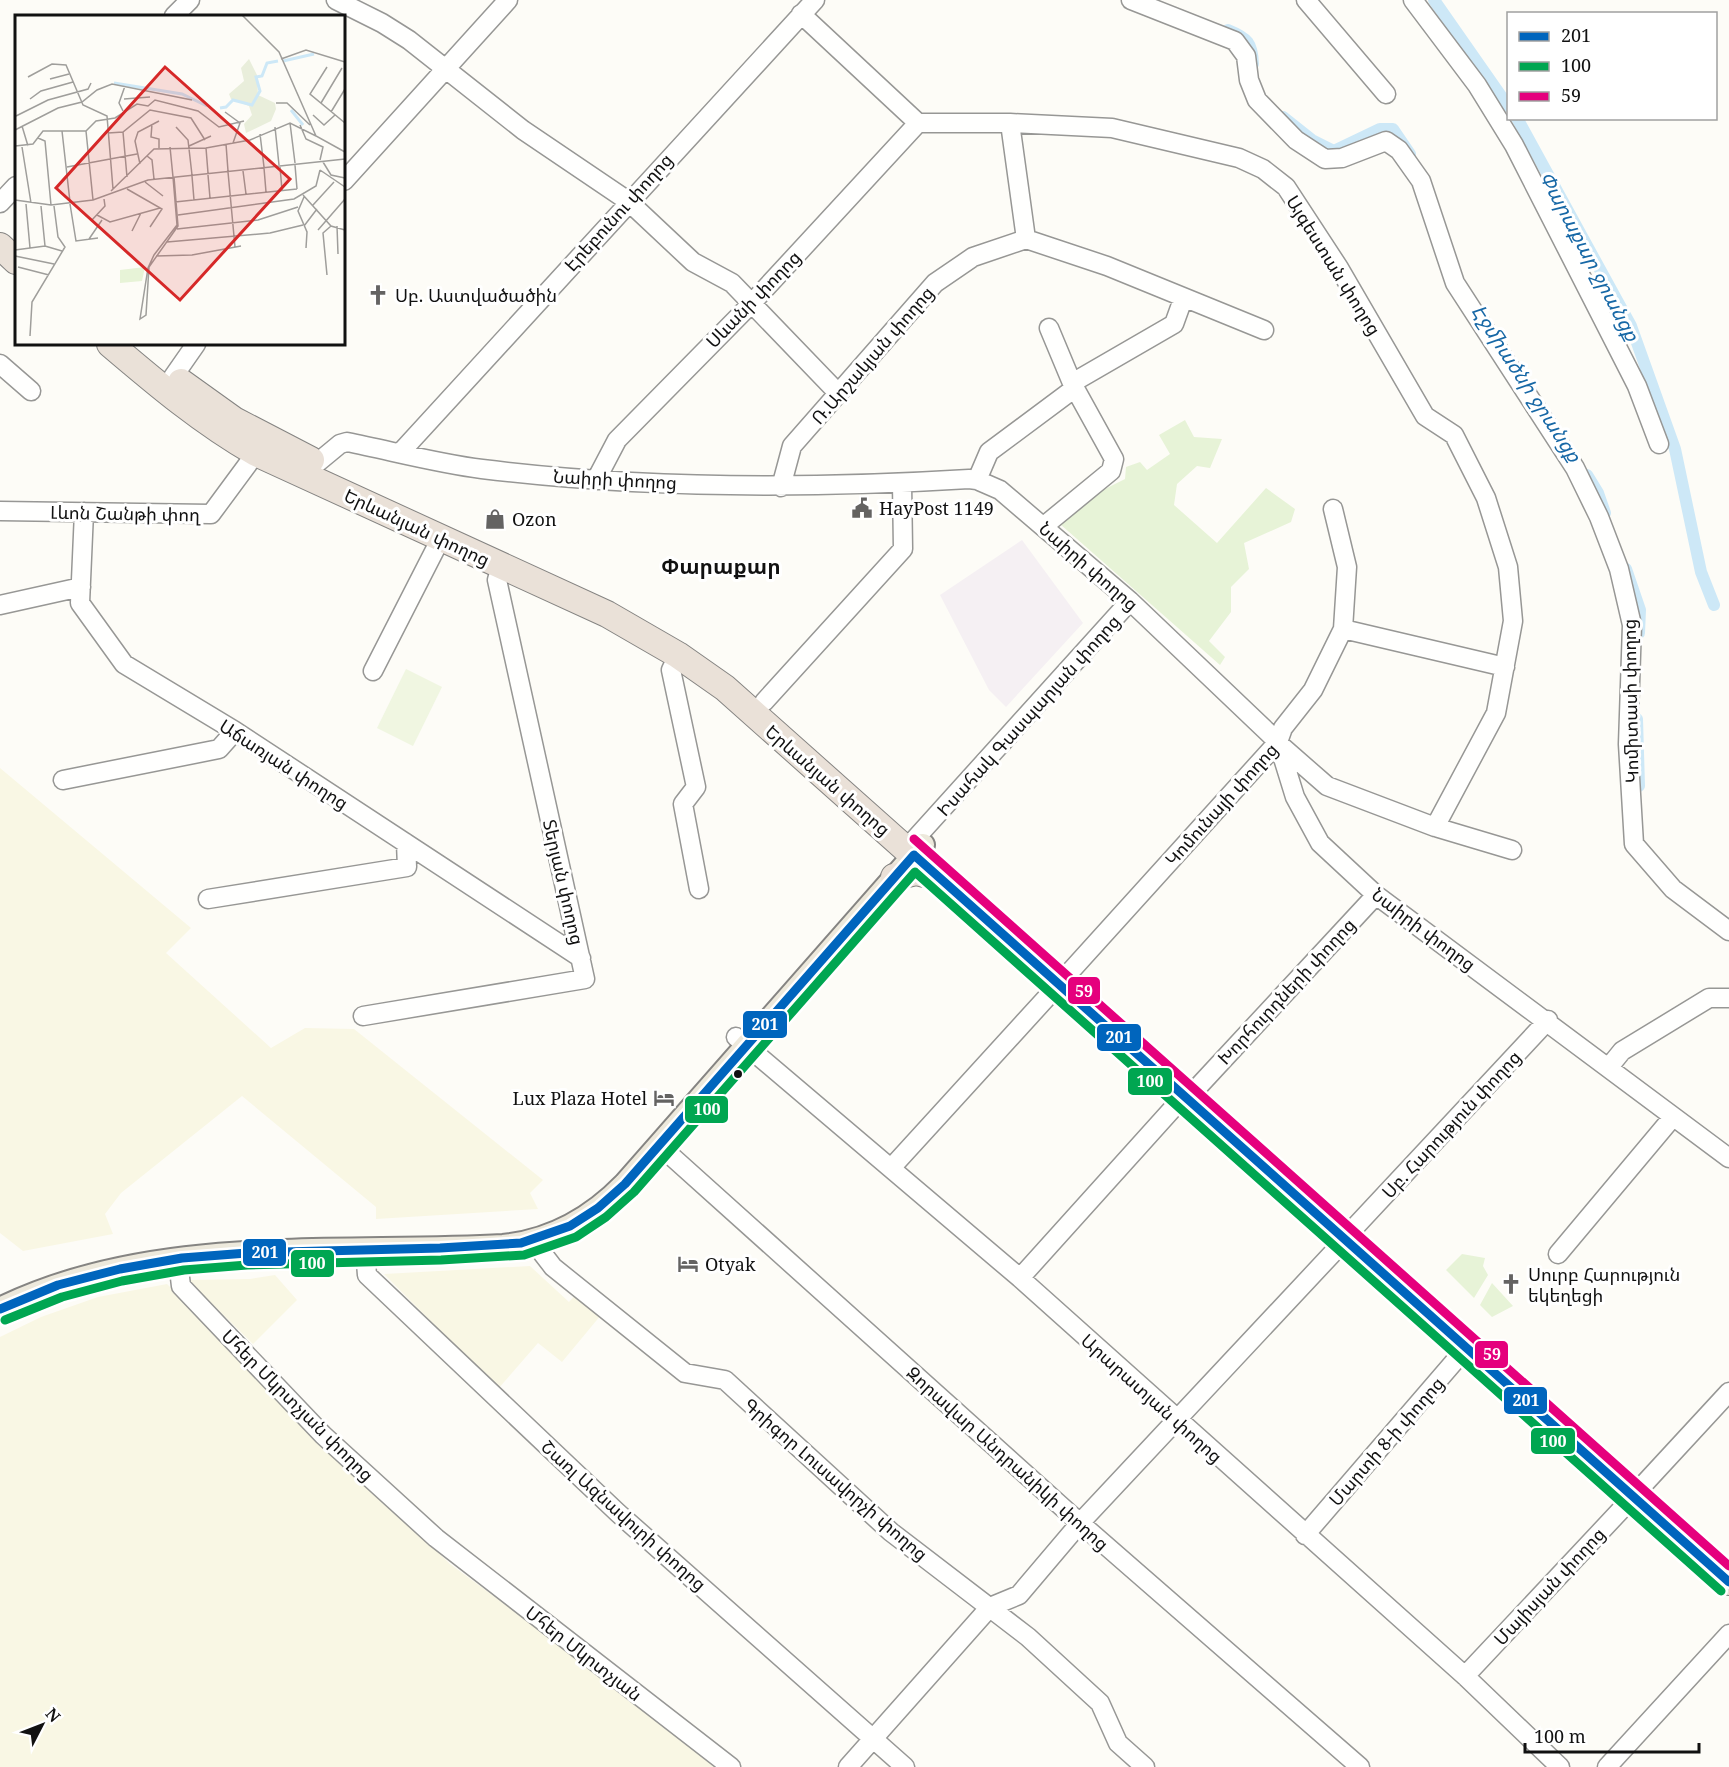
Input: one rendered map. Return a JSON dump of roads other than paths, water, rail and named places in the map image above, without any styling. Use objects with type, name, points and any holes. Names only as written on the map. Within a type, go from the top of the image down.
[{"type":"highway","points":[[0,227],[15,240]]},
{"type":"highway","points":[[0,246],[15,260]]},
{"type":"highway","name":"Երևանյան փողոց","points":[[111,345],[219,432],[256,453],[607,614],[678,655],[725,688],[917,843],[940,878],[1064,979]]},
{"type":"highway","name":"Երևանյան փողոց","points":[[136,345],[173,377],[234,420],[317,463],[635,611],[716,662],[764,702],[1064,979],[1639,1490],[1729,1582]]},
{"type":"highway","points":[[894,877],[916,872],[940,878]]},
{"type":"highway","name":"Երևանյան փողոց","points":[[1350,1234],[1466,1348],[1639,1490],[1729,1559]]},
{"type":"main road","name":"Իսահակ Գասպարյան փողոց","points":[[0,1294],[75,1266],[165,1248],[502,1232],[545,1223],[576,1209],[603,1189],[894,877],[917,843]]},
{"type":"main road","name":"Իսահակ Գասպարյան փողոց","points":[[0,1309],[69,1281],[135,1265],[178,1260],[365,1250],[503,1246],[539,1239],[569,1228],[599,1209],[625,1184],[880,874],[917,843]]},
{"type":"street","points":[[175,15],[190,0]]},
{"type":"street","points":[[336,0],[382,23],[524,130],[628,201],[693,262],[732,283],[838,393]]},
{"type":"street","points":[[345,180],[508,0]]},
{"type":"street","name":"Էրեբունու փողոց","points":[[400,453],[628,201],[815,0]]},
{"type":"street","name":"Կոմիտասի փողոց","points":[[1131,0],[1235,41],[1246,56],[1250,80],[1257,100],[1296,140],[1325,159],[1342,158],[1386,141],[1399,150],[1421,181],[1455,283],[1575,468],[1599,516],[1619,569],[1632,625],[1628,744],[1634,844],[1673,889],[1729,931]]},
{"type":"street","points":[[1306,0],[1386,94]]},
{"type":"street","points":[[1413,0],[1477,85],[1514,145],[1637,386],[1659,444]]},
{"type":"street","points":[[801,14],[918,123]]},
{"type":"street","name":"Այգեստան փողոց","points":[[918,123],[1010,123],[1112,128],[1239,158],[1263,170],[1286,187],[1339,268],[1425,416],[1454,435],[1486,498],[1508,567],[1513,621],[1496,713],[1435,827]]},
{"type":"street","name":"Սևանի փողոց","points":[[596,480],[617,440],[751,304],[918,123]]},
{"type":"street","points":[[1010,123],[1026,239],[1107,266],[1264,330]]},
{"type":"street","points":[[0,203],[15,187]]},
{"type":"street","name":"Ռ.Արշակյան փողոց","points":[[782,488],[792,446],[935,283],[973,256],[1026,239]]},
{"type":"street","points":[[977,480],[989,452],[1074,386],[1174,324],[1183,298]]},
{"type":"street","points":[[1044,526],[1111,471],[1113,459],[1074,386],[1049,328]]},
{"type":"street","points":[[173,377],[195,345]]},
{"type":"street","points":[[0,364],[31,391]]},
{"type":"street","name":"Նաիրի փողոց","points":[[317,463],[344,442],[480,469],[596,480],[782,488],[977,480],[1000,490],[1130,601],[1278,742],[1296,797],[1320,843],[1376,895],[1548,1020],[1672,1118],[1729,1158]]},
{"type":"street","name":"Լևոն Շանթի փող","points":[[0,511],[211,514],[256,453]]},
{"type":"street","points":[[764,702],[903,549],[902,483]]},
{"type":"street","name":"Կոմունայի փողոց","points":[[892,1167],[1278,742],[1283,728],[1314,690],[1343,629],[1347,567],[1333,509]]},
{"type":"street","name":"Աճառյան փողոց","points":[[84,512],[80,603],[124,664],[235,731],[580,958]]},
{"type":"street","points":[[373,671],[441,538]]},
{"type":"street","name":"Տերյան փողոց","points":[[363,1016],[585,978],[497,580],[501,566]]},
{"type":"street","points":[[0,605],[81,587]]},
{"type":"street","name":"Իսահակ Գասպարյան փողոց","points":[[917,843],[1130,601]]},
{"type":"street","points":[[1343,629],[1505,667]]},
{"type":"street","points":[[678,655],[671,670],[696,787],[682,804],[699,889]]},
{"type":"street","points":[[63,780],[219,749],[235,731]]},
{"type":"street","points":[[1278,742],[1327,786],[1435,827],[1512,850]]},
{"type":"street","points":[[208,899],[406,867],[406,843]]},
{"type":"street","name":"Խորհուրդների փողոց","points":[[1020,1278],[1190,1092],[1376,895]]},
{"type":"street","points":[[1610,1067],[1622,1051],[1709,998],[1729,998]]},
{"type":"street","name":"Սբ. Հարություն փողոց","points":[[848,1767],[990,1607],[1019,1595],[1080,1523],[1548,1020]]},
{"type":"street","name":"Արարատյան փողոց","points":[[741,1041],[1020,1278],[1465,1676],[1560,1767]]},
{"type":"street","points":[[1558,1254],[1672,1118]]},
{"type":"street","name":"Զորավար Անդրանիկի փողոց","points":[[659,1145],[1080,1523],[1360,1767]]},
{"type":"street","name":"Գրիգոր Լուսավորչի փողոց","points":[[539,1239],[543,1254],[553,1267],[685,1373],[725,1380],[891,1532],[1028,1637],[1100,1703],[1118,1743],[1145,1767]]},
{"type":"street","name":"Շառլ Ազնավուրի փողոց","points":[[365,1250],[367,1275],[618,1513],[905,1767]]},
{"type":"street","name":"Մհեր Մկրտչյան փողոց","points":[[178,1260],[181,1286],[323,1435],[436,1538]]},
{"type":"street","name":"Մարտի 8-ի փողոց","points":[[1305,1535],[1466,1348]]},
{"type":"street","name":"Մայիսյան փողոց","points":[[1465,1676],[1729,1392]]},
{"type":"street","name":"Մհեր Մկրտչյան","points":[[436,1538],[731,1767]]},
{"type":"street","points":[[1607,1767],[1729,1634]]},
{"type":"waterway","name":"Փարաքար ջրանցք","points":[[1434,0],[1507,105]]},
{"type":"waterway","name":"Էջմիածնի ջրանցք","points":[[1228,30],[1248,42],[1253,64]]},
{"type":"waterway","name":"Էջմիածնի ջրանցք","points":[[1283,117],[1312,140],[1334,151],[1380,129],[1393,129],[1410,154]]},
{"type":"waterway","name":"Փարաքար ջրանցք","points":[[1518,120],[1631,326],[1675,449],[1701,572],[1714,605]]},
{"type":"waterway","name":"Էջմիածնի ջրանցք","points":[[1587,475],[1598,493],[1605,513]]},
{"type":"waterway","name":"Էջմիածնի ջրանցք","points":[[1626,569],[1640,610],[1639,633]]},
{"type":"waterway","name":"Էջմիածնի ջրանցք","points":[[1637,719],[1639,786]]},
{"type":"place","name":"Սբ. Աստվածածին","points":[[378,295]]},
{"type":"place","name":"HayPost 1149","points":[[862,508]]},
{"type":"place","name":"Ozon","points":[[495,519]]},
{"type":"place","name":"Lux Plaza Hotel","points":[[664,1098]]},
{"type":"place","name":"Otyak","points":[[688,1264]]},
{"type":"place","name":"Սուրբ Հարություն եկեղեցի","points":[[1511,1284]]},
{"type":"district","name":"Փարաքար","points":[[721,566]]}]
